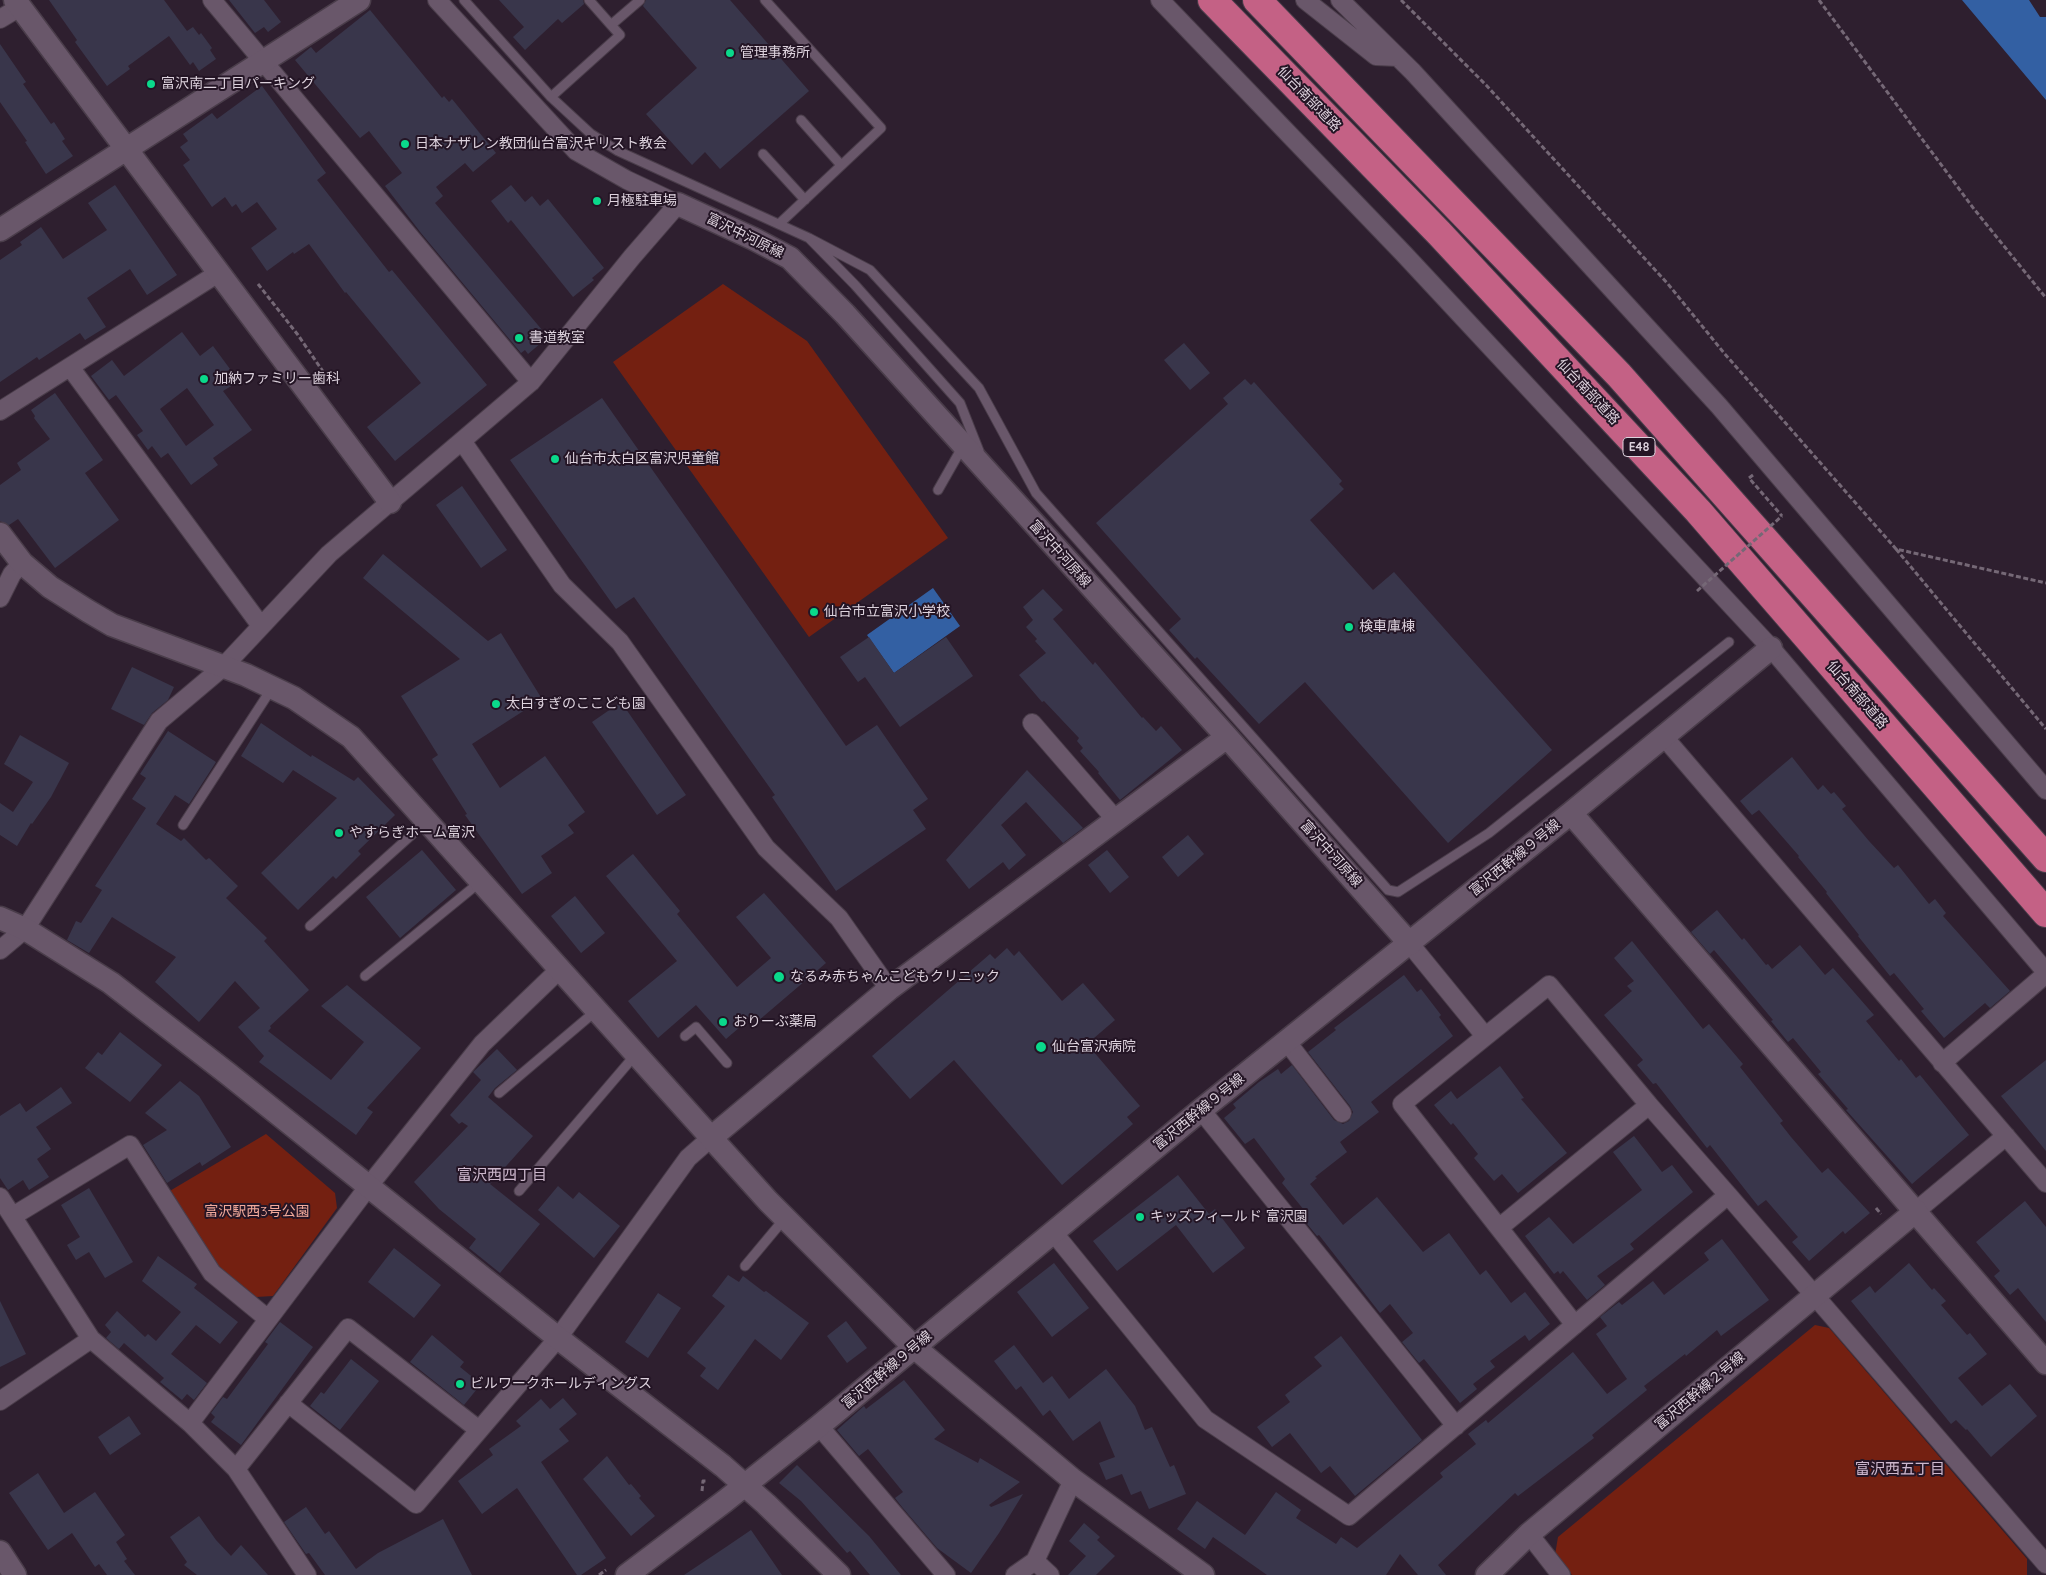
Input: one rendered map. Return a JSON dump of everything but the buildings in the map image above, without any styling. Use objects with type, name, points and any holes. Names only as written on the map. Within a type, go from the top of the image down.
[{"type":"highway","name":"仙台南部道路","points":[[1212,0],[1439,233],[1698,511],[2046,913]]},
{"type":"highway","name":"E48","points":[[1257,0],[1619,375],[2046,858]]},
{"type":"street","points":[[212,0],[531,382]]},
{"type":"street","points":[[0,230],[265,62],[358,0]]},
{"type":"street","points":[[0,950],[25,929],[159,722],[223,667],[329,554],[531,382],[632,257],[678,204],[627,180],[576,151],[437,0]]},
{"type":"street","points":[[1160,0],[1404,254],[1771,648],[2046,973],[1942,1063]]},
{"type":"street","points":[[1306,0],[1376,56],[1398,57]]},
{"type":"street","points":[[1340,0],[1398,57],[1719,406],[2046,790]]},
{"type":"street","points":[[0,19],[17,4],[220,272],[390,502]]},
{"type":"street","name":"富沢中河原線","points":[[678,204],[790,258],[845,314],[1227,737],[1410,944]]},
{"type":"street","points":[[0,411],[220,272]]},
{"type":"street","points":[[70,367],[261,626]]},
{"type":"street","points":[[462,442],[562,585],[620,642],[766,848],[839,918],[889,989]]},
{"type":"street","points":[[0,534],[22,563],[50,587],[112,625],[273,688],[294,698],[351,737],[785,1218],[914,1347],[1073,1480],[1203,1575]]},
{"type":"street","points":[[0,598],[12,574],[22,563]]},
{"type":"street","name":"富沢西幹線９号線","points":[[617,1572],[746,1485],[1201,1110],[1571,814],[1771,648]]},
{"type":"street","points":[[1032,723],[1116,820]]},
{"type":"street","points":[[288,1402],[416,1504],[558,1338],[688,1158],[889,989],[1227,737]]},
{"type":"street","points":[[1664,737],[2046,1183]]},
{"type":"street","points":[[1571,814],[2046,1363]]},
{"type":"street","points":[[0,918],[25,929],[111,983],[558,1338],[723,1466],[746,1485],[839,1575]]},
{"type":"street","points":[[1410,944],[1485,1036]]},
{"type":"street","points":[[190,1424],[368,1187],[482,1044],[560,969]]},
{"type":"street","points":[[1575,1325],[1402,1104],[1548,985],[2046,1564]]},
{"type":"street","points":[[1287,1042],[1342,1113]]},
{"type":"street","points":[[1500,1227],[1650,1105]]},
{"type":"street","points":[[1201,1110],[1456,1426]]},
{"type":"street","points":[[1916,1211],[2006,1136]]},
{"type":"street","points":[[13,1216],[130,1145],[212,1274],[268,1319]]},
{"type":"street","points":[[1054,1232],[1205,1419],[1349,1516],[1728,1195]]},
{"type":"street","points":[[0,1197],[90,1339],[190,1424],[236,1468],[308,1575]]},
{"type":"street","name":"富沢西幹線２号線","points":[[1487,1575],[1529,1534],[1916,1211]]},
{"type":"street","points":[[236,1468],[348,1328],[479,1430]]},
{"type":"street","points":[[0,1400],[90,1339]]},
{"type":"street","points":[[819,1426],[946,1575]]},
{"type":"street","points":[[1014,1575],[1035,1562],[1073,1480]]},
{"type":"street","points":[[1529,1534],[1561,1575]]},
{"type":"street","points":[[0,1552],[15,1575]]},
{"type":"street","points":[[1035,1562],[1050,1575]]},
{"type":"lane","points":[[464,0],[550,97],[591,134],[618,151],[809,238],[870,270],[978,388],[1036,493],[1388,890],[1398,892],[1490,833],[1729,642]]},
{"type":"lane","points":[[550,97],[620,35],[589,0]]},
{"type":"lane","points":[[611,25],[640,0]]},
{"type":"lane","points":[[765,0],[881,128],[779,224]]},
{"type":"lane","points":[[801,120],[842,166]]},
{"type":"lane","points":[[763,154],[805,200]]},
{"type":"lane","points":[[809,238],[855,285],[960,403],[987,473]]},
{"type":"lane","points":[[938,490],[963,446]]},
{"type":"lane","points":[[183,825],[273,688]]},
{"type":"lane","points":[[310,926],[426,822]]},
{"type":"lane","points":[[365,976],[481,882]]},
{"type":"lane","points":[[499,1093],[597,1010]]},
{"type":"lane","points":[[685,1036],[696,1027],[727,1063]]},
{"type":"lane","points":[[519,1191],[636,1054]]},
{"type":"lane","points":[[745,1266],[785,1218]]},
{"type":"path","points":[[1401,0],[1486,86],[1668,284],[1724,353],[1896,549],[2046,729]]},
{"type":"path","points":[[1819,0],[1968,201],[2046,298]]},
{"type":"path","points":[[1696,591],[1782,516],[1755,484]]},
{"type":"path","points":[[1896,549],[2046,583]]},
{"type":"path","points":[[702,1498],[703,1481],[710,1480],[723,1466]]},
{"type":"path","points":[[599,1575],[617,1572]]},
{"type":"green space","points":[[723,284],[807,341],[948,538],[809,637],[613,362]]},
{"type":"green space","name":"富沢駅西3号公園","points":[[266,1134],[335,1193],[337,1208],[273,1296],[256,1297],[215,1264],[168,1192]]},
{"type":"green space","points":[[1815,1325],[1829,1328],[2027,1559],[2027,1575],[1572,1575],[1555,1555],[1558,1537]]},
{"type":"water","points":[[1962,0],[2029,0],[2040,17],[2046,17],[2046,100]]},
{"type":"water","points":[[933,588],[960,626],[894,673],[867,635]]},
{"type":"place","name":"管理事務所","points":[[730,53]]},
{"type":"place","name":"富沢南二丁目パーキング","points":[[151,84]]},
{"type":"place","name":"日本ナザレン教団仙台富沢キリスト教会","points":[[405,144]]},
{"type":"place","name":"月極駐車場","points":[[597,201]]},
{"type":"place","name":"書道教室","points":[[519,338]]},
{"type":"place","name":"加納ファミリー歯科","points":[[204,379]]},
{"type":"place","name":"仙台市太白区富沢児童館","points":[[555,459]]},
{"type":"place","name":"仙台市立富沢小学校","points":[[814,612]]},
{"type":"place","name":"検車庫棟","points":[[1349,627]]},
{"type":"place","name":"太白すぎのここども園","points":[[496,704]]},
{"type":"place","name":"やすらぎホーム富沢","points":[[339,833]]},
{"type":"place","name":"なるみ赤ちゃんこどもクリニック","points":[[779,977]]},
{"type":"place","name":"おりーぶ薬局","points":[[723,1022]]},
{"type":"place","name":"仙台富沢病院","points":[[1041,1047]]},
{"type":"place","name":"キッズフィールド 富沢園","points":[[1140,1217]]},
{"type":"place","name":"ビルワークホールディングス","points":[[460,1384]]},
{"type":"district","name":"富沢西四丁目","points":[[502,1175]]},
{"type":"district","name":"富沢西五丁目","points":[[1900,1469]]}]
